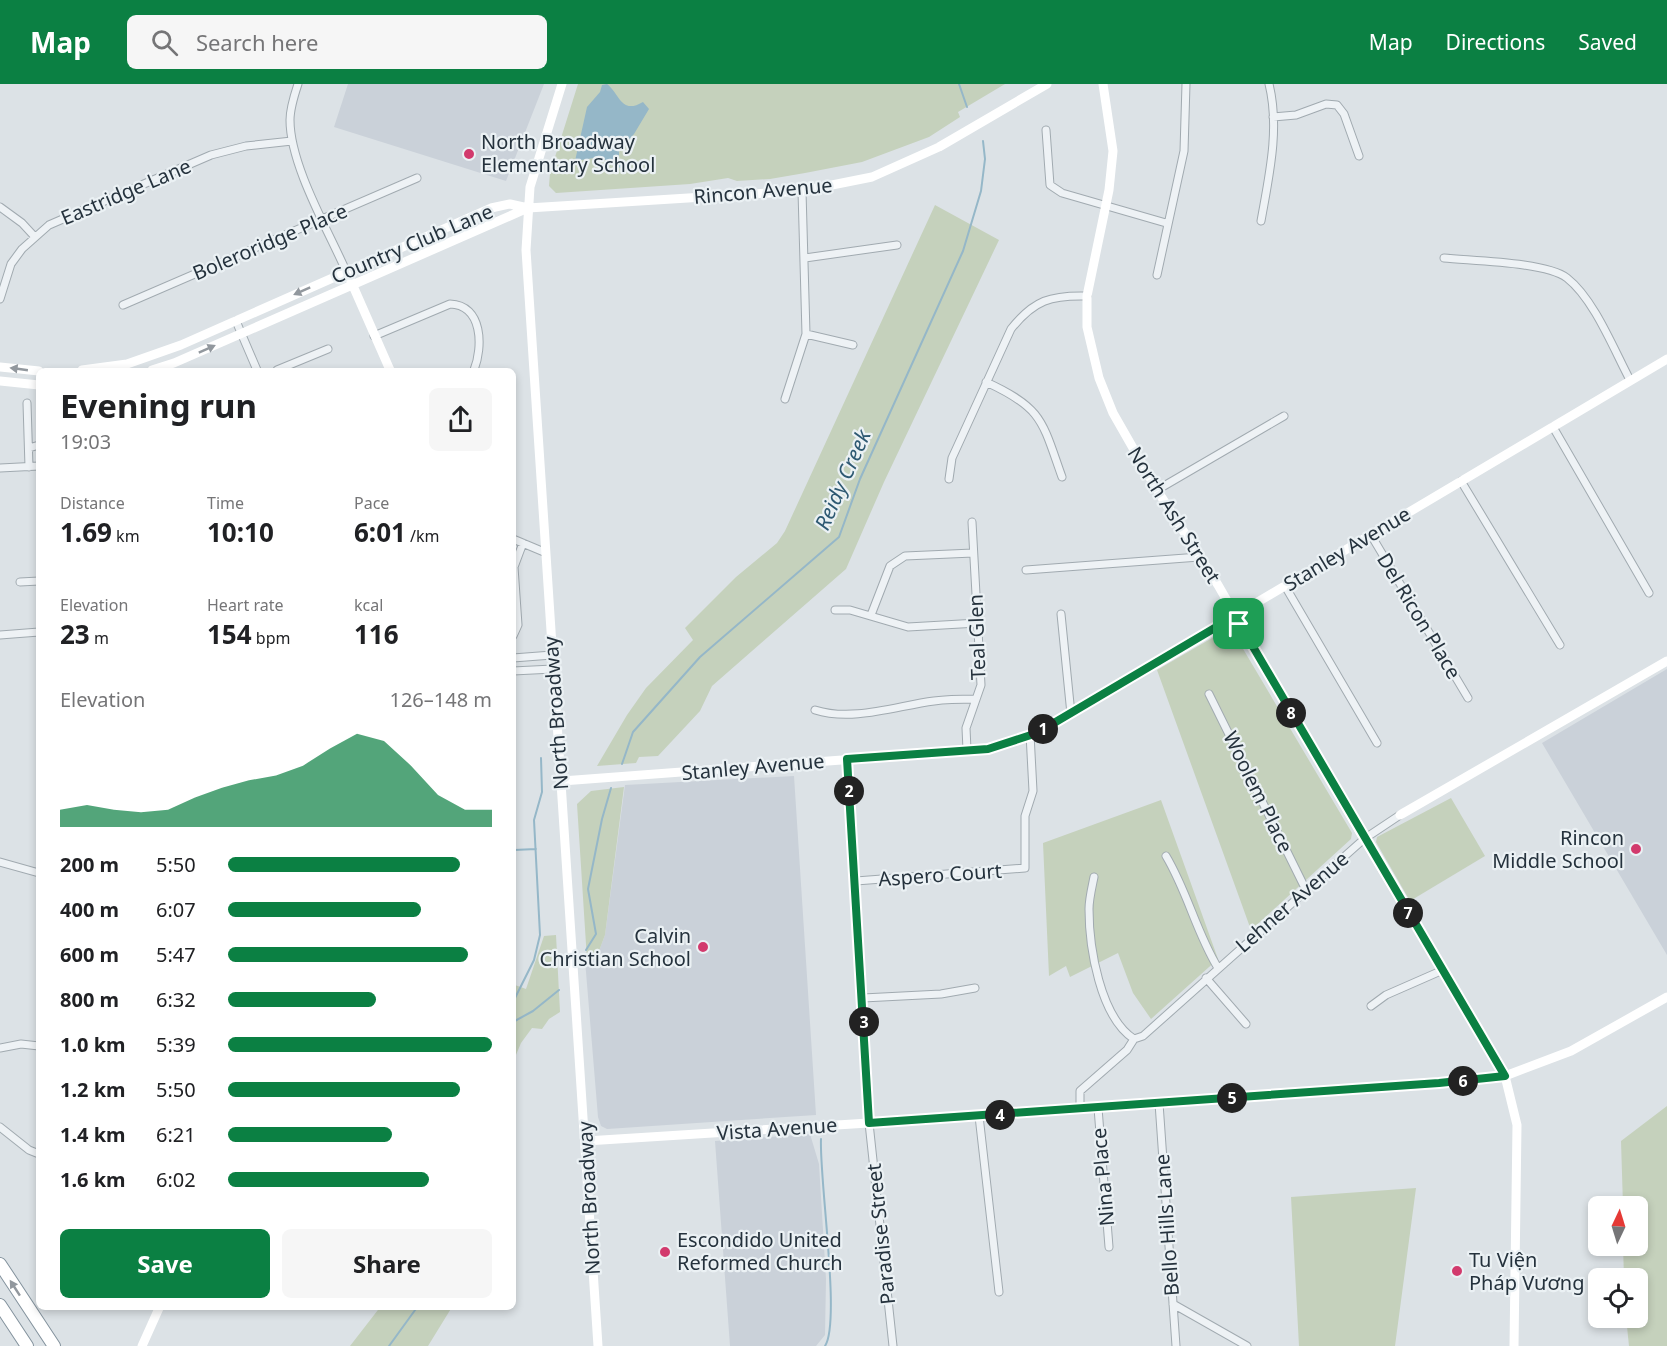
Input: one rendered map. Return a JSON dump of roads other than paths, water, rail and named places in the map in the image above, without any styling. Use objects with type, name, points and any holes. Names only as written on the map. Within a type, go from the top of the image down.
[{"type":"highway","points":[[0,1264],[54,1346]]},
{"type":"highway","points":[[0,1305],[27,1346]]},
{"type":"main road","name":"North Broadway","points":[[562,84],[530,187],[526,250],[544,552],[562,782],[598,1346]]},
{"type":"main road","name":"Rincon Avenue","points":[[528,208],[802,190],[889,171],[939,147],[1047,84]]},
{"type":"main road","name":"North Ash Street","points":[[1103,84],[1113,151],[1087,296],[1089,338],[1099,378],[1113,413],[1157,490],[1235,616],[1505,1076],[1517,1125],[1514,1346]]},
{"type":"main road","name":"Country Club Lane","points":[[107,368],[151,357],[491,208],[510,204],[528,208]]},
{"type":"main road","name":"Country Club Lane","points":[[157,368],[242,334],[528,208]]},
{"type":"main road","points":[[346,272],[389,368]]},
{"type":"main road","name":"Stanley Avenue","points":[[562,782],[988,749],[1030,734],[1071,714],[1667,359]]},
{"type":"main road","points":[[0,367],[36,371]]},
{"type":"main road","points":[[0,381],[36,385]]},
{"type":"main road","name":"Lehner Avenue","points":[[1400,815],[1667,661]]},
{"type":"main road","name":"Vista Avenue","points":[[586,1141],[1462,1082],[1505,1076],[1571,1051],[1667,997]]},
{"type":"main road","points":[[142,1346],[158,1310]]},
{"type":"street","points":[[298,84],[291,111],[292,141],[299,166],[346,272]]},
{"type":"street","points":[[1157,275],[1166,223],[1184,151],[1186,84]]},
{"type":"street","points":[[1261,221],[1272,159],[1273,117],[1269,84]]},
{"type":"street","points":[[1273,117],[1296,115],[1326,104],[1337,105],[1344,114],[1359,156]]},
{"type":"street","points":[[1046,130],[1050,185],[1062,193],[1166,223]]},
{"type":"street","name":"Eastridge Lane","points":[[0,299],[11,264],[34,236],[49,225],[211,155],[246,146],[292,141]]},
{"type":"street","name":"Boleroridge Place","points":[[123,304],[417,178]]},
{"type":"street","points":[[785,399],[806,333],[802,190]]},
{"type":"street","points":[[0,207],[22,223],[34,236]]},
{"type":"street","points":[[805,258],[897,245]]},
{"type":"street","points":[[1444,258],[1544,268],[1566,277],[1582,293],[1630,380]]},
{"type":"street","points":[[949,479],[952,458],[1011,329],[1025,311],[1045,299],[1065,295],[1087,296]]},
{"type":"street","points":[[374,336],[450,304],[459,304],[469,310],[475,319],[479,335],[474,368]]},
{"type":"street","points":[[236,321],[256,368]]},
{"type":"street","points":[[806,333],[853,345]]},
{"type":"street","points":[[282,368],[328,349]]},
{"type":"street","points":[[986,382],[1017,396],[1039,418],[1062,477]]},
{"type":"street","points":[[27,403],[29,466]]},
{"type":"street","points":[[1157,490],[1284,417]]},
{"type":"street","points":[[1553,427],[1650,593]]},
{"type":"street","points":[[29,448],[36,446]]},
{"type":"street","points":[[0,468],[36,466]]},
{"type":"street","points":[[1461,481],[1560,645]]},
{"type":"street","name":"Teal Glen","points":[[967,750],[966,728],[981,685],[972,522]]},
{"type":"street","name":"Del Ricon Place","points":[[1371,535],[1468,698]]},
{"type":"street","points":[[516,540],[544,552]]},
{"type":"street","points":[[516,562],[523,543]]},
{"type":"street","points":[[872,615],[890,566],[896,560],[904,556],[974,553]]},
{"type":"street","points":[[1026,570],[1199,557]]},
{"type":"street","points":[[20,582],[36,581]]},
{"type":"street","points":[[1285,586],[1377,743]]},
{"type":"street","points":[[516,596],[518,625],[516,629]]},
{"type":"street","points":[[835,610],[850,610],[872,615],[908,627],[978,623]]},
{"type":"street","points":[[1061,614],[1071,714]]},
{"type":"street","points":[[0,635],[36,632]]},
{"type":"street","points":[[516,658],[552,655]]},
{"type":"street","points":[[516,671],[553,669]]},
{"type":"street","name":"Woolem Place","points":[[1209,693],[1306,890]]},
{"type":"street","points":[[815,710],[830,715],[846,715],[938,700],[976,699]]},
{"type":"street","name":"Aspero Court","points":[[856,881],[1025,868],[1025,816],[1032,791],[1030,734]]},
{"type":"street","name":"Paradise Street","points":[[847,759],[869,1123],[893,1346]]},
{"type":"street","name":"Lehner Avenue","points":[[1080,1109],[1080,1091],[1127,1050],[1134,1039],[1143,1036],[1364,839],[1400,815]]},
{"type":"street","points":[[1166,856],[1183,884],[1206,948],[1218,968]]},
{"type":"street","points":[[0,862],[36,872]]},
{"type":"street","points":[[1094,877],[1089,908],[1094,968],[1109,1005],[1124,1030],[1134,1039]]},
{"type":"street","points":[[1371,1006],[1386,995],[1443,970]]},
{"type":"street","points":[[1206,978],[1246,1024]]},
{"type":"street","points":[[863,998],[941,994],[975,988]]},
{"type":"street","points":[[0,1048],[21,1044],[36,1046]]},
{"type":"street","name":"Bello Hills Lane","points":[[1159,1103],[1176,1346]]},
{"type":"street","name":"Nina Place","points":[[1098,1108],[1109,1246]]},
{"type":"street","points":[[979,1116],[999,1292]]},
{"type":"street","points":[[0,1127],[29,1150],[36,1153]]},
{"type":"street","points":[[1173,1304],[1247,1346]]},
{"type":"water","points":[[607,84],[625,105],[636,105],[643,102],[649,109],[634,134],[619,151],[619,159],[628,166],[624,170],[600,157],[575,161],[587,107],[600,92],[602,85]]},
{"type":"waterway","name":"Reidy Creek","points":[[959,84],[967,107]]},
{"type":"waterway","name":"Reidy Creek","points":[[622,764],[633,732],[700,657],[839,537],[860,479],[963,251],[981,191],[985,159],[983,141]]},
{"type":"waterway","points":[[516,996],[534,960],[540,935],[534,820],[542,792],[541,758]]},
{"type":"waterway","name":"Reidy Creek","points":[[586,950],[596,934],[588,889],[602,819],[611,788]]},
{"type":"waterway","points":[[516,850],[536,849]]},
{"type":"waterway","name":"Reidy Creek","points":[[516,1020],[533,1011],[559,990]]},
{"type":"waterway","points":[[821,1139],[831,1309],[825,1346]]},
{"type":"waterway","name":"Reidy Creek","points":[[389,1346],[415,1310]]},
{"type":"place","name":"North Broadway Elementary School","points":[[469,154]]},
{"type":"place","name":"Rincon Middle School","points":[[1636,849]]},
{"type":"place","name":"Calvin Christian School","points":[[703,947]]},
{"type":"place","name":"Escondido United Reformed Church","points":[[665,1252]]},
{"type":"place","name":"Tu Viện Pháp Vương","points":[[1457,1271]]}]
